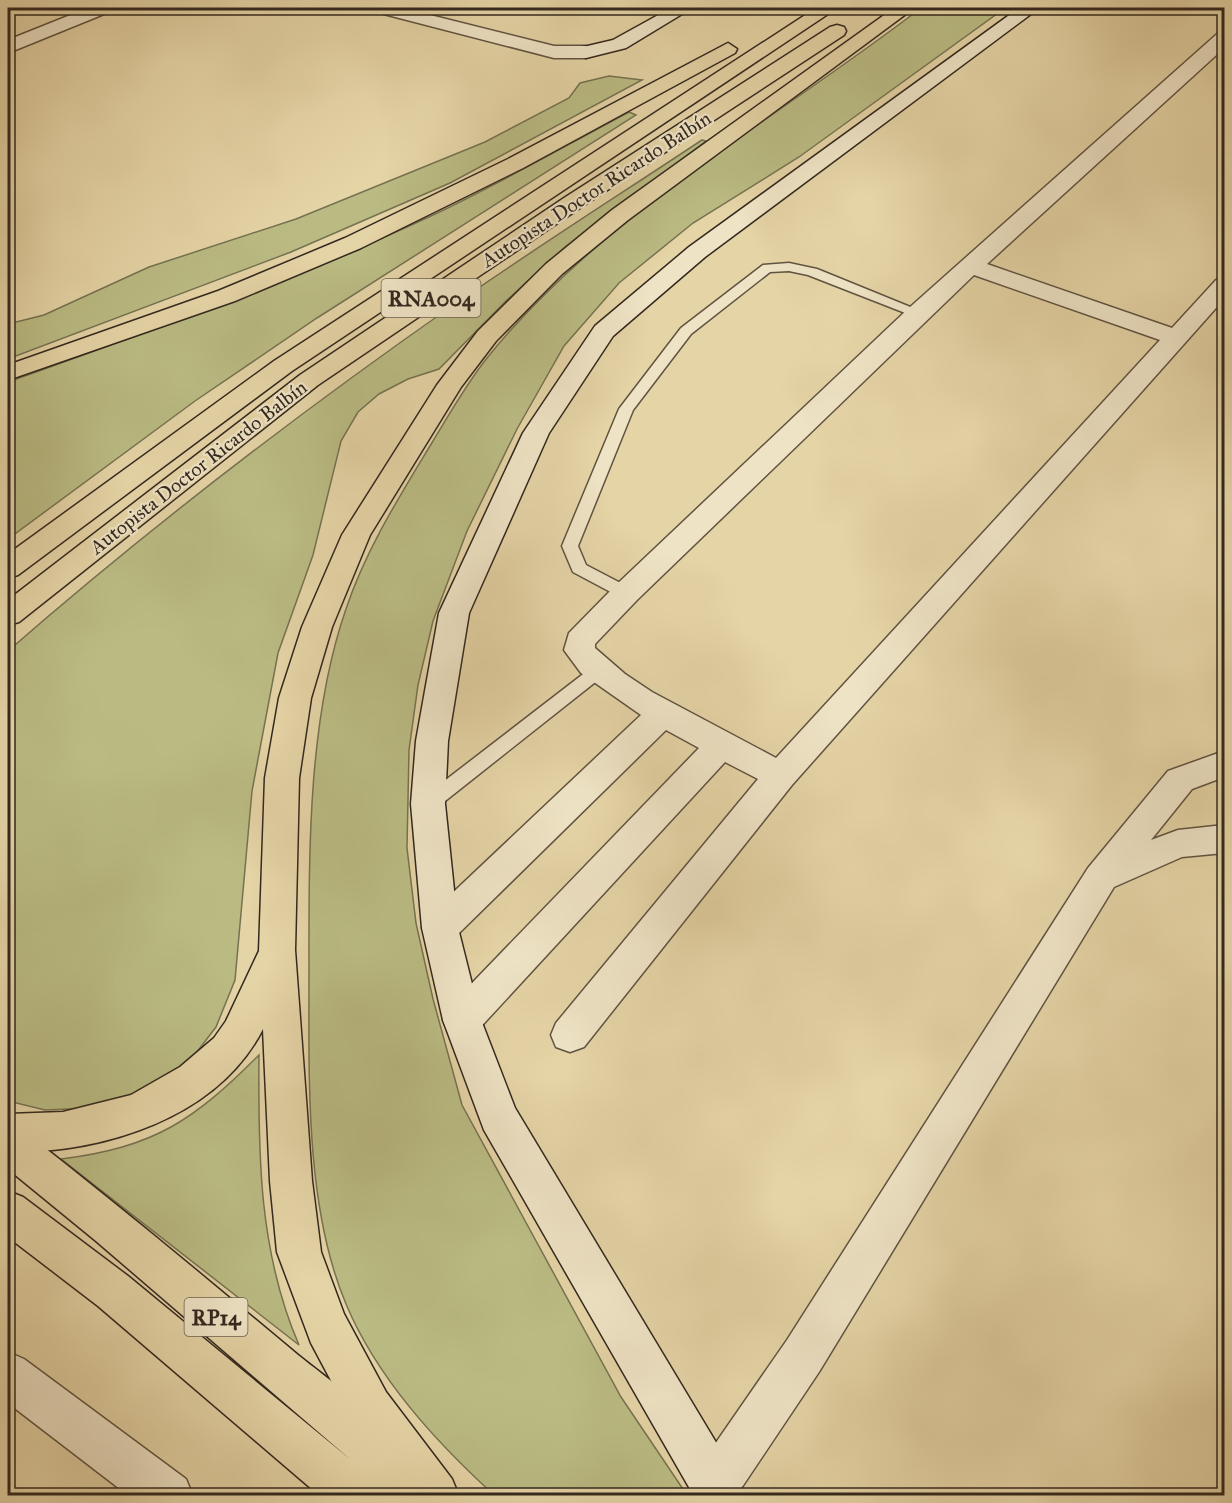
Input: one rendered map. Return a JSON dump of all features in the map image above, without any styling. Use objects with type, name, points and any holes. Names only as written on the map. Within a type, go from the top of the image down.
[{"type":"main road","points":[[8,373],[296,267],[399,221],[646,95],[803,8]]},
{"type":"main road","name":"Autopista Doctor Ricardo Balbín","points":[[8,568],[283,366],[828,8]]},
{"type":"main road","name":"Autopista Doctor Ricardo Balbín","points":[[8,615],[309,380],[572,203],[874,8]]},
{"type":"main road","points":[[435,1496],[370,1407],[327,1327],[300,1252],[291,1181],[277,950],[282,778],[295,698],[311,647],[356,535],[450,385],[487,336],[554,269],[620,215],[905,8]]},
{"type":"main road","points":[[8,1133],[57,1131],[108,1120],[158,1103],[197,1079],[233,1045],[259,998],[277,950]]},
{"type":"main road","name":"RP14","points":[[8,1144],[111,1226],[358,1435],[420,1496]]},
{"type":"main road","name":"RP14","points":[[8,1211],[113,1291],[322,1469],[363,1496]]},
{"type":"street","points":[[8,47],[103,8]]},
{"type":"street","points":[[382,8],[554,52],[586,52],[619,44],[684,8]]},
{"type":"street","points":[[1030,8],[697,252],[604,331],[536,433],[454,613],[432,741],[428,804],[440,928],[462,1020],[498,1117],[718,1491],[1101,878],[1180,780],[1224,764]]},
{"type":"street","points":[[780,776],[597,672],[579,650],[580,640],[918,313],[1224,38]]},
{"type":"street","points":[[971,266],[1178,338]]},
{"type":"street","points":[[570,1035],[780,776],[1224,285]]},
{"type":"street","points":[[440,928],[664,712]]},
{"type":"street","points":[[462,1020],[723,743]]},
{"type":"street","points":[[1101,878],[1178,844],[1224,839]]},
{"type":"street","points":[[8,1375],[169,1496]]},
{"type":"lane","points":[[626,593],[579,568],[570,546],[626,409],[687,331],[767,268],[789,267],[812,272],[918,313]]},
{"type":"lane","points":[[428,804],[597,672]]},
{"type":"green space","points":[[921,8],[1005,8],[799,157],[693,223],[619,283],[564,346],[517,429],[467,531],[433,621],[418,685],[409,750],[407,848],[416,923],[433,999],[462,1105],[621,1397],[687,1495],[494,1495],[430,1431],[374,1358],[346,1304],[323,1226],[316,1185],[310,1099],[309,884],[317,743],[333,652],[354,587],[374,543],[397,502],[473,378],[487,358],[533,306],[637,213]]},
{"type":"green space","points":[[609,76],[642,80],[450,183],[291,252],[8,359],[8,324],[44,315],[149,267],[296,219],[485,142],[569,98],[580,83]]},
{"type":"green space","points":[[629,112],[636,115],[317,318],[195,401],[8,539],[8,382],[115,344],[327,262],[431,216]]},
{"type":"green space","points":[[702,140],[706,141],[565,247],[506,301],[439,369],[408,379],[379,394],[358,412],[341,441],[313,555],[278,653],[252,791],[235,980],[216,1027],[190,1061],[145,1091],[93,1108],[45,1110],[8,1101],[8,651],[115,560],[225,472],[395,346],[545,243]]},
{"type":"green space","points":[[259,1055],[259,1130],[264,1203],[276,1275],[299,1345],[61,1159],[122,1147],[170,1127],[192,1114]]}]
